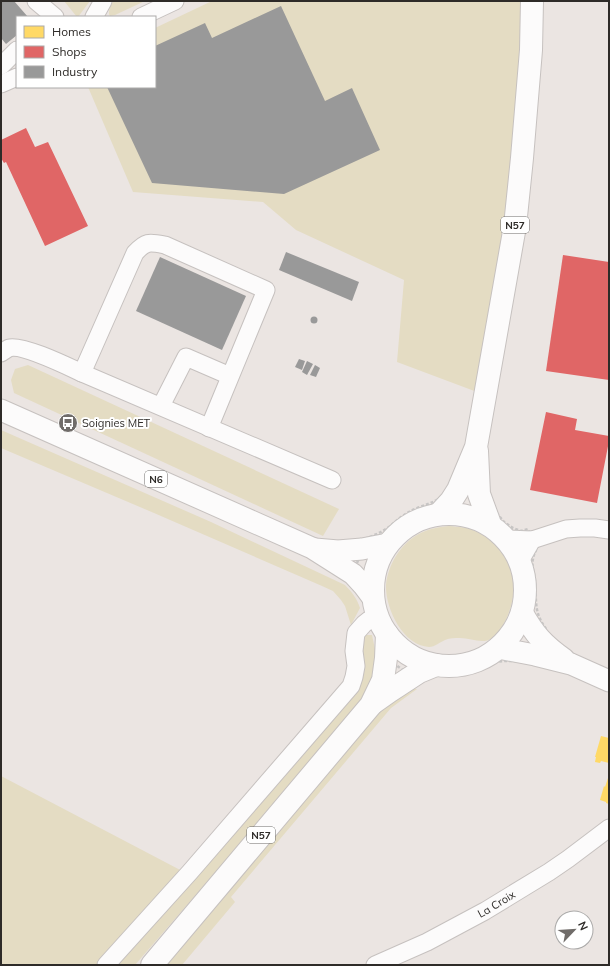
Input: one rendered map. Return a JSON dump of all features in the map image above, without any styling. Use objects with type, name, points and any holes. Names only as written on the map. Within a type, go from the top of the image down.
[{"type":"highway","name":"N57","points":[[439,514],[451,501],[458,490],[476,447],[515,226],[531,50],[532,1]]},
{"type":"highway","name":"N57","points":[[476,447],[479,494],[490,524]]},
{"type":"highway","points":[[439,514],[456,514],[472,517],[490,524],[506,539],[516,552],[529,550],[525,577],[526,598],[516,627],[498,648],[469,664],[453,666],[436,665],[413,657],[394,643],[379,616],[374,576],[377,565],[388,544],[395,536],[412,524],[439,514]]},
{"type":"highway","name":"N57","points":[[371,705],[383,680],[386,658],[379,616]]},
{"type":"highway","name":"N57","points":[[152,965],[371,705],[419,672],[436,665]]},
{"type":"main road","name":"N6","points":[[1,410],[312,548],[353,574],[364,586],[379,616]]},
{"type":"main road","name":"N6","points":[[312,548],[338,551],[362,550],[388,544]]},
{"type":"main road","points":[[522,612],[530,627],[542,641],[571,664]]},
{"type":"main road","points":[[498,648],[571,664],[609,680]]},
{"type":"street","points":[[36,1],[53,16]]},
{"type":"street","points":[[95,16],[103,1]]},
{"type":"street","points":[[144,16],[175,1]]},
{"type":"street","points":[[6,76],[16,52]]},
{"type":"street","points":[[82,373],[135,253],[143,244],[153,242],[165,245],[266,290],[209,428]]},
{"type":"street","points":[[1,353],[10,348],[18,348],[58,362],[332,480]]},
{"type":"street","points":[[161,406],[186,357],[230,376]]},
{"type":"street","points":[[529,550],[566,529],[595,528],[609,530]]},
{"type":"street","points":[[106,965],[190,872],[351,686],[356,666],[354,651],[356,633],[369,620],[379,616]]},
{"type":"street","name":"La Croix","points":[[375,965],[427,942],[484,911],[549,872],[609,828]]},
{"type":"path","points":[[366,538],[383,531],[400,517],[434,502],[449,488]]},
{"type":"path","points":[[529,550],[533,559],[536,585],[536,607],[540,620],[547,630]]},
{"type":"path","points":[[418,681],[433,675],[466,673],[495,662],[518,661],[531,663]]},
{"type":"shaded area","points":[[64,1],[90,1],[79,16],[76,16]]},
{"type":"shaded area","points":[[113,1],[145,1],[110,16],[109,11]]},
{"type":"shaded area","points":[[212,1],[522,1],[519,85],[504,232],[477,392],[397,362],[404,280],[296,230],[263,202],[133,192],[88,88],[156,88],[156,28]]},
{"type":"shaded area","points":[[28,365],[339,509],[323,536],[14,393],[11,380],[15,369]]},
{"type":"shaded area","points":[[1,430],[211,522],[345,585],[354,596],[360,608],[351,625],[345,606],[333,591],[1,448]]},
{"type":"shaded area","points":[[449,526],[473,530],[485,536],[502,553],[512,575],[514,587],[513,600],[508,615],[502,626],[498,633],[492,638],[481,641],[464,638],[452,638],[429,647],[420,645],[411,640],[397,624],[392,614],[386,594],[387,578],[392,563],[405,544],[421,533]]},
{"type":"shaded area","points":[[366,635],[372,635],[376,662],[370,694],[135,965],[112,965],[357,688],[361,641]]},
{"type":"shaded area","points":[[407,688],[417,689],[391,708],[231,897],[235,902],[182,965],[164,965],[384,706]]},
{"type":"shaded area","points":[[1,776],[184,872],[101,965],[1,965]]},
{"type":"building: Homes","points":[[601,736],[609,738],[609,763],[601,761],[600,763],[595,762]]},
{"type":"building: Homes","points":[[609,775],[609,804],[600,800]]},
{"type":"building: Shops","points":[[26,128],[35,147],[48,142],[88,226],[45,246],[6,162],[4,163],[1,158],[1,140]]},
{"type":"building: Shops","points":[[563,255],[609,262],[609,380],[546,371]]},
{"type":"building: Shops","points":[[546,412],[577,419],[575,430],[609,436],[597,503],[530,490]]},
{"type":"building: Industry","points":[[1,1],[14,1],[27,16],[16,16],[16,36],[6,44],[1,38]]},
{"type":"building: Industry","points":[[281,6],[325,101],[352,88],[380,150],[284,194],[152,183],[107,88],[156,88],[156,46],[205,23],[212,38]]},
{"type":"building: Industry","points":[[286,252],[359,282],[352,301],[279,270]]},
{"type":"building: Industry","points":[[160,257],[246,296],[222,350],[136,311]]},
{"type":"building: Industry","points":[[314,316],[317,317],[317,323],[314,324],[311,323],[310,320],[311,317]]},
{"type":"building: Industry","points":[[299,359],[305,361],[302,370],[295,367]]},
{"type":"building: Industry","points":[[307,361],[313,364],[307,375],[302,372]]},
{"type":"building: Industry","points":[[315,365],[320,368],[316,377],[310,375]]},
{"type":"place","name":"Soignies MET","points":[[68,423]]}]
